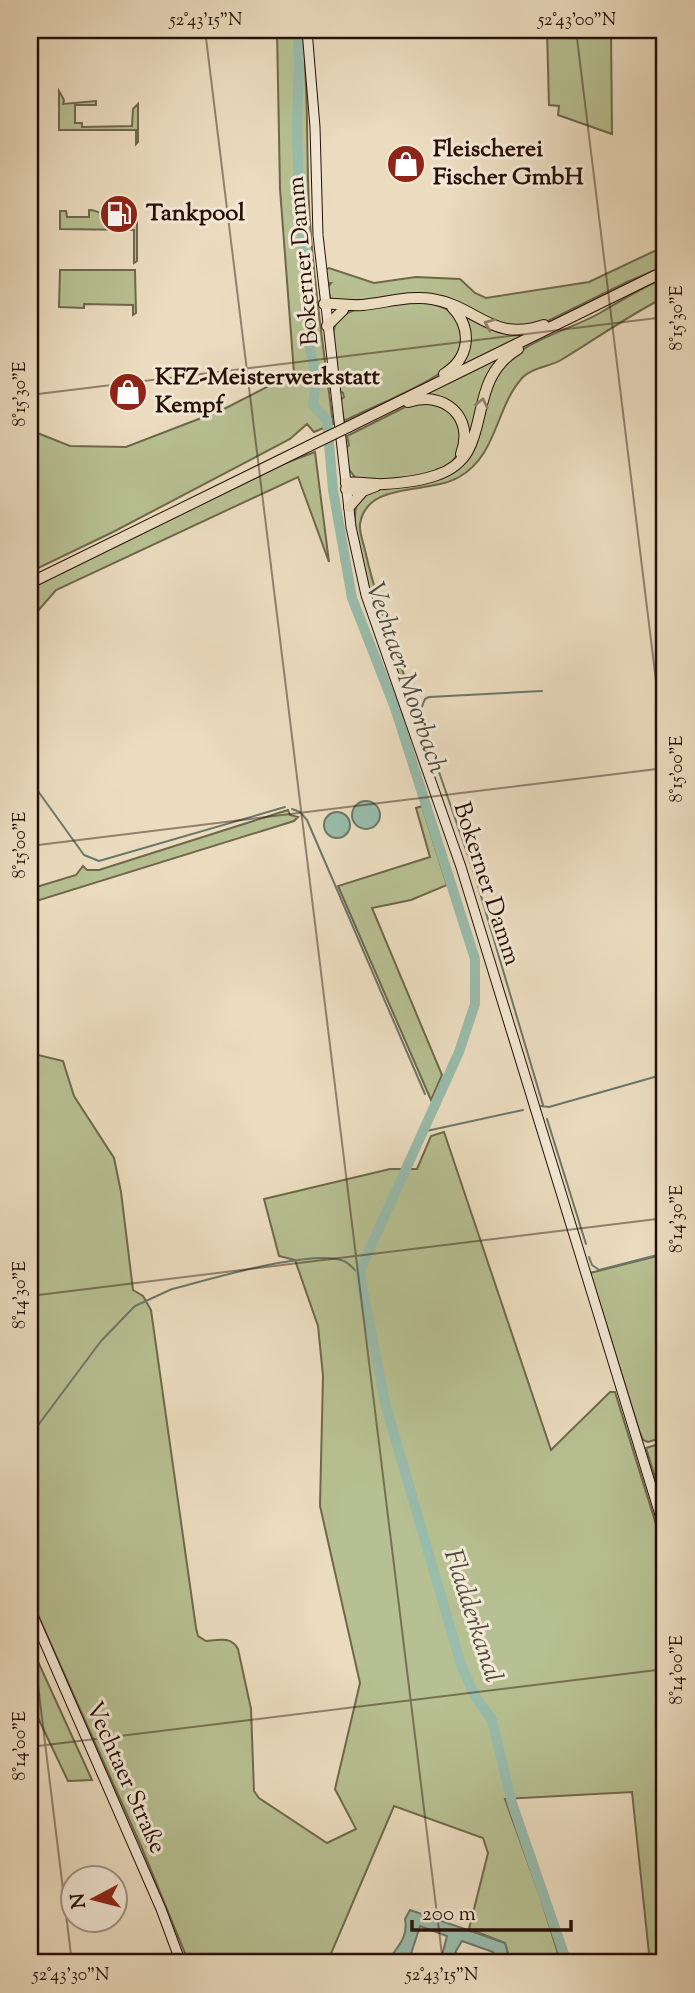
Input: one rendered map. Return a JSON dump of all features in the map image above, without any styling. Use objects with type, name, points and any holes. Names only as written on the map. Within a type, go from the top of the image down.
[{"type":"main road","name":"Bokerner Damm","points":[[307,30],[318,236],[354,547],[366,595],[461,867],[665,1531]]},
{"type":"main road","points":[[30,583],[665,271]]},
{"type":"main road","points":[[325,307],[426,298],[449,304],[490,325],[513,330],[533,328],[567,314],[578,314]]},
{"type":"main road","points":[[404,399],[413,390],[454,367],[463,355],[467,342],[466,330],[449,304]]},
{"type":"main road","points":[[327,326],[344,310],[359,305]]},
{"type":"main road","points":[[325,307],[344,310]]},
{"type":"main road","points":[[346,486],[383,484],[435,476],[456,464],[472,445],[483,396],[497,366],[515,350],[548,334],[556,324]]},
{"type":"main road","points":[[372,415],[386,413],[418,399],[439,400],[449,405],[462,422],[464,432],[465,444],[456,464]]},
{"type":"main road","points":[[349,507],[363,491],[383,484]]},
{"type":"main road","points":[[346,486],[363,491]]},
{"type":"main road","name":"Vechtaer Straße","points":[[30,1609],[161,1909],[181,1963]]},
{"type":"shaded area","points":[[277,30],[302,30],[311,233],[333,424],[314,432],[307,424],[290,439],[113,532],[30,572],[30,430],[70,446],[126,447],[222,410],[294,373],[280,189]]},
{"type":"shaded area","points":[[547,30],[611,30],[612,134],[558,115],[559,106],[549,105]]},
{"type":"shaded area","points":[[59,91],[64,100],[63,104],[96,101],[96,105],[75,105],[75,123],[82,123],[82,127],[132,126],[133,109],[138,104],[138,142],[136,144],[136,130],[59,130]]},
{"type":"shaded area","points":[[89,210],[117,220],[137,211],[137,261],[134,263],[134,230],[60,229],[60,211],[66,211],[67,217],[89,217]]},
{"type":"shaded area","points":[[665,246],[665,266],[546,322],[519,327],[496,324],[450,300],[334,300],[330,298],[328,287],[331,283],[327,283],[324,271],[329,268],[374,283],[416,277],[460,279],[475,293],[486,298],[589,282]]},
{"type":"shaded area","points":[[60,270],[135,270],[136,313],[133,315],[133,305],[84,304],[84,308],[59,307]]},
{"type":"shaded area","points":[[665,277],[665,297],[561,360],[531,371],[523,377],[507,402],[489,444],[472,468],[446,482],[386,495],[365,510],[360,524],[361,534],[379,601],[408,686],[402,685],[363,567],[355,524],[356,508],[361,497],[381,487],[424,482],[453,472],[465,463],[477,443],[486,396],[496,374],[506,363],[530,345],[587,320]]},
{"type":"shaded area","points":[[426,302],[443,308],[457,318],[462,341],[458,357],[438,375],[422,384],[344,421],[340,400],[344,397],[338,390],[333,356],[336,323],[351,311],[363,308]]},
{"type":"shaded area","points":[[462,313],[492,329],[531,332],[458,368],[467,354]]},
{"type":"shaded area","points":[[500,356],[482,387],[467,449],[461,415],[420,396]]},
{"type":"shaded area","points":[[413,403],[442,406],[455,417],[461,438],[454,460],[439,470],[416,477],[357,480],[348,468],[347,436]]},
{"type":"shaded area","points":[[315,452],[329,562],[298,477],[56,590],[30,620],[30,588],[283,464]]},
{"type":"shaded area","points":[[366,801],[376,805],[380,815],[376,825],[366,829],[356,825],[352,815],[356,805]]},
{"type":"shaded area","points":[[422,806],[447,885],[411,900],[372,908],[442,1075],[431,1100],[338,886],[430,857],[416,808]]},
{"type":"shaded area","points":[[288,810],[290,815],[298,817],[294,821],[30,903],[30,889],[76,875],[83,866],[87,870],[99,870]]},
{"type":"shaded area","points":[[337,812],[346,816],[350,825],[346,834],[337,838],[328,834],[324,825],[328,816]]},
{"type":"shaded area","points":[[30,1026],[38,1055],[63,1061],[74,1096],[114,1158],[133,1290],[143,1296],[151,1310],[196,1628],[198,1636],[206,1641],[228,1640],[238,1649],[251,1709],[254,1791],[259,1798],[327,1843],[356,1829],[335,1789],[360,1683],[320,1506],[323,1376],[318,1326],[295,1260],[279,1256],[264,1199],[390,1169],[417,1169],[431,1136],[444,1132],[551,1450],[610,1392],[615,1392],[660,1537],[665,1571],[665,1963],[650,1963],[632,1792],[505,1799],[561,1963],[505,1963],[508,1954],[505,1943],[469,1929],[488,1853],[483,1838],[394,1806],[327,1963],[189,1963],[141,1846],[30,1597]]},
{"type":"shaded area","points":[[665,1254],[665,1437],[648,1442],[643,1440],[639,1430],[590,1273]]},
{"type":"shaded area","points":[[665,1442],[665,1510],[646,1448]]},
{"type":"shaded area","points":[[30,1644],[92,1780],[68,1781],[30,1701]]},
{"type":"shaded area","points":[[410,1910],[505,1943],[508,1954],[505,1963],[493,1963],[493,1952],[462,1941],[453,1963],[440,1963],[447,1936],[420,1926],[409,1960],[387,1963],[403,1938],[405,1919]]},
{"type":"waterway","name":"Vechtaer Moorbach","points":[[297,30],[297,136],[301,216],[310,349],[317,378],[313,405],[327,420],[333,490],[352,598],[395,708],[475,959],[475,1004],[459,1052],[360,1275],[385,1403],[461,1665],[475,1696],[492,1720],[512,1803],[567,1963]]},
{"type":"waterway","points":[[542,691],[429,697],[425,699],[419,714],[476,879],[543,1105]]},
{"type":"waterway","points":[[30,780],[84,855],[99,861],[285,807]]},
{"type":"waterway","points":[[292,809],[300,812],[307,820],[425,1094]]},
{"type":"waterway","points":[[541,1106],[549,1107],[665,1074]]},
{"type":"waterway","points":[[422,1132],[523,1110]]},
{"type":"waterway","points":[[547,1119],[586,1244]]},
{"type":"waterway","points":[[589,1257],[592,1265],[599,1270],[665,1253]]},
{"type":"waterway","points":[[30,1436],[101,1341],[135,1306],[172,1289],[285,1262],[329,1258],[344,1261],[360,1275]]},
{"type":"place","name":"Fleischerei Fischer GmbH","points":[[406,164]]},
{"type":"place","name":"Tankpool","points":[[119,214]]},
{"type":"place","name":"KFZ-Meisterwerkstatt Kempf","points":[[128,392]]},
{"type":"water label","name":"Fladderkanal","points":[[472,1616]]}]
